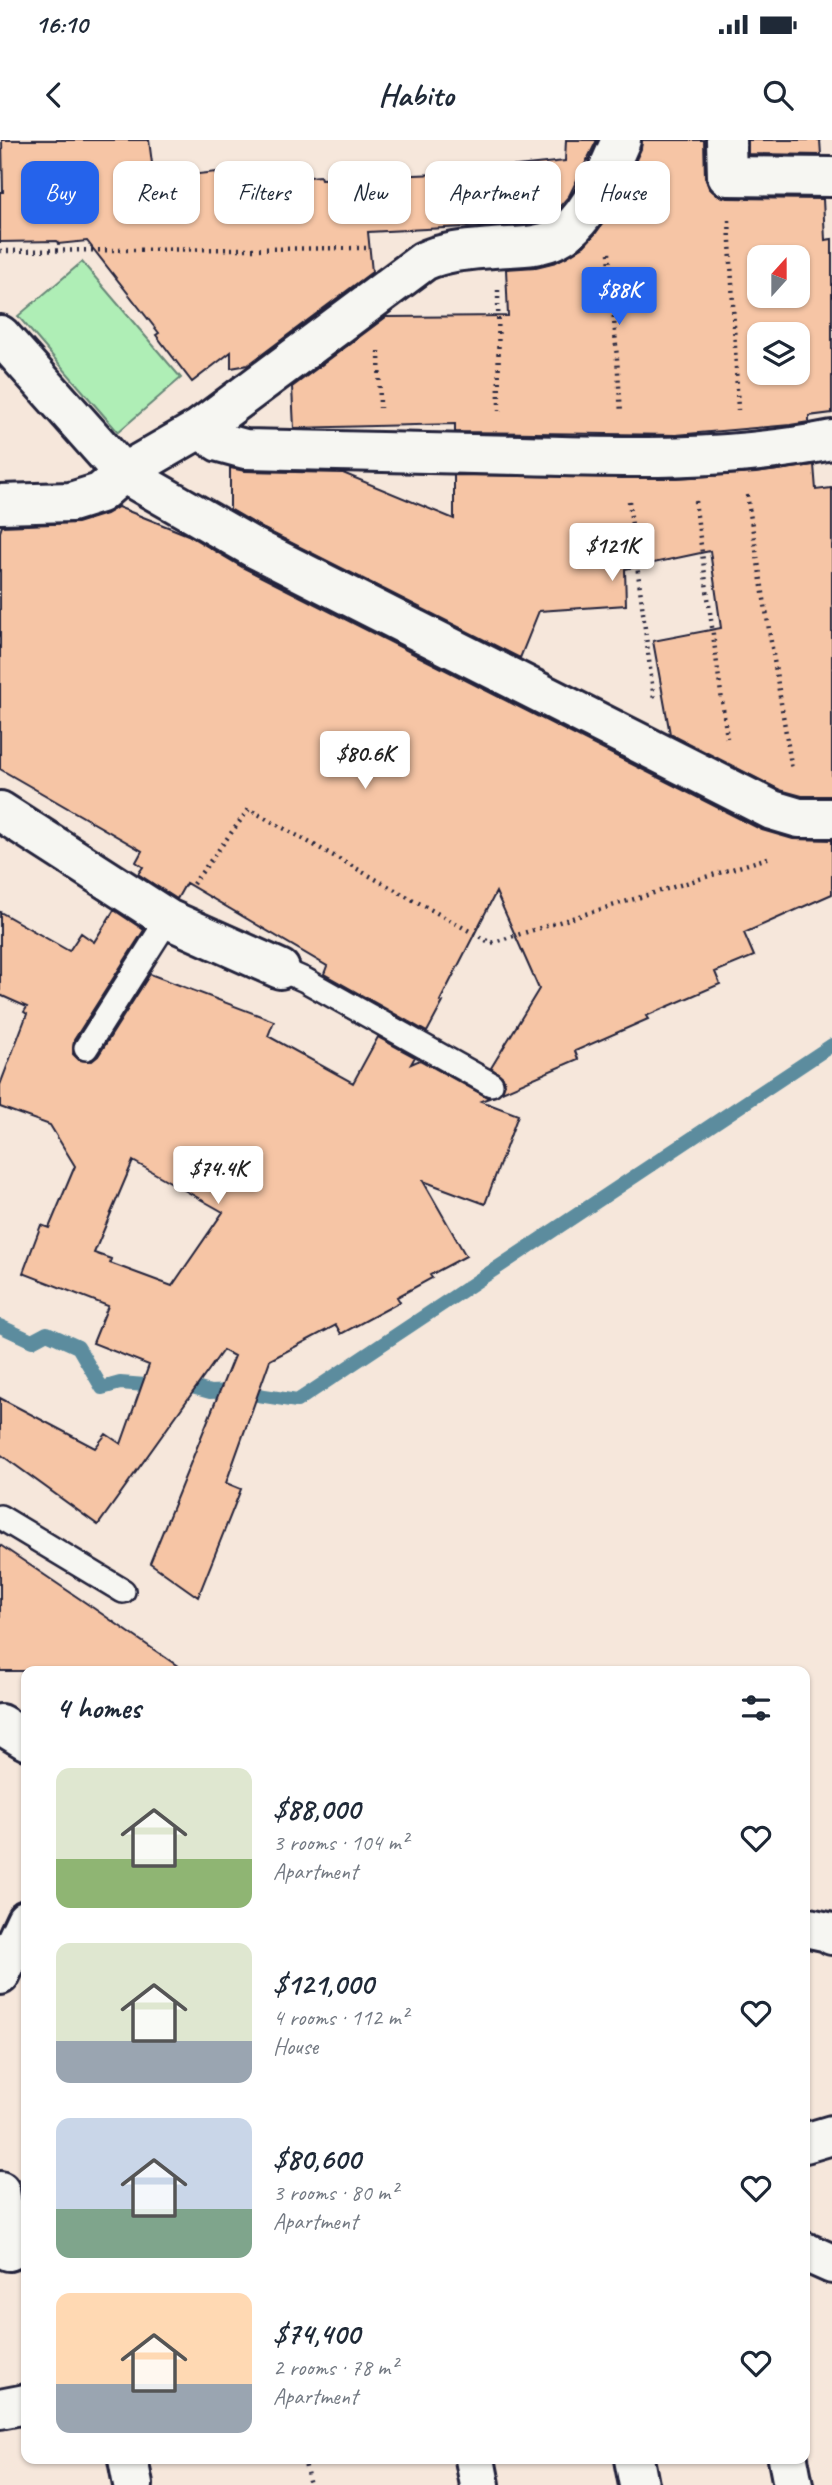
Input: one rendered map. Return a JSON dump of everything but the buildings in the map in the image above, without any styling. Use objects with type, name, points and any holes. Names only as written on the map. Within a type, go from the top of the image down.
[{"type":"street","points":[[611,161],[621,140]]},
{"type":"street","points":[[726,140],[727,176],[832,177]]},
{"type":"street","points":[[0,504],[71,502],[100,493],[123,473],[199,429],[424,261],[439,254],[538,244],[556,239],[577,224]]},
{"type":"street","points":[[0,335],[123,473],[254,548],[772,810],[799,818],[832,818]]},
{"type":"street","points":[[199,429],[219,442],[245,449],[624,458],[753,452],[832,440]]},
{"type":"street","points":[[0,811],[168,919],[280,970]]},
{"type":"street","points":[[0,1724],[21,1737]]},
{"type":"street","points":[[810,1928],[832,1935]]},
{"type":"street","points":[[0,1975],[21,1931]]},
{"type":"street","points":[[810,2142],[832,2135]]},
{"type":"street","points":[[0,2191],[12,2250]]},
{"type":"street","points":[[810,2254],[832,2264]]},
{"type":"street","points":[[0,2409],[21,2405]]},
{"type":"street","points":[[129,2464],[133,2485]]},
{"type":"street","points":[[476,2464],[480,2485]]},
{"type":"street","points":[[635,2464],[639,2485]]},
{"type":"street","points":[[789,2464],[793,2485]]},
{"type":"lane","points":[[86,1048],[168,919]]},
{"type":"lane","points":[[280,970],[304,980],[491,1084]]},
{"type":"lane","points":[[0,1517],[123,1591]]},
{"type":"path","points":[[599,224],[609,246],[624,458],[661,754]]},
{"type":"path","points":[[498,247],[499,454]]},
{"type":"path","points":[[0,251],[403,248],[439,254]]},
{"type":"path","points":[[378,297],[381,452]]},
{"type":"path","points":[[690,457],[734,791]]},
{"type":"path","points":[[305,2464],[310,2485]]},
{"type":"green space","points":[[82,262],[181,378],[118,432],[18,316]]},
{"type":"waterway","points":[[178,1383],[210,1392],[232,1391],[297,1401],[832,1045]]},
{"type":"waterway","points":[[0,1326],[32,1341],[47,1333],[78,1347],[102,1388],[120,1383],[158,1386]]}]
